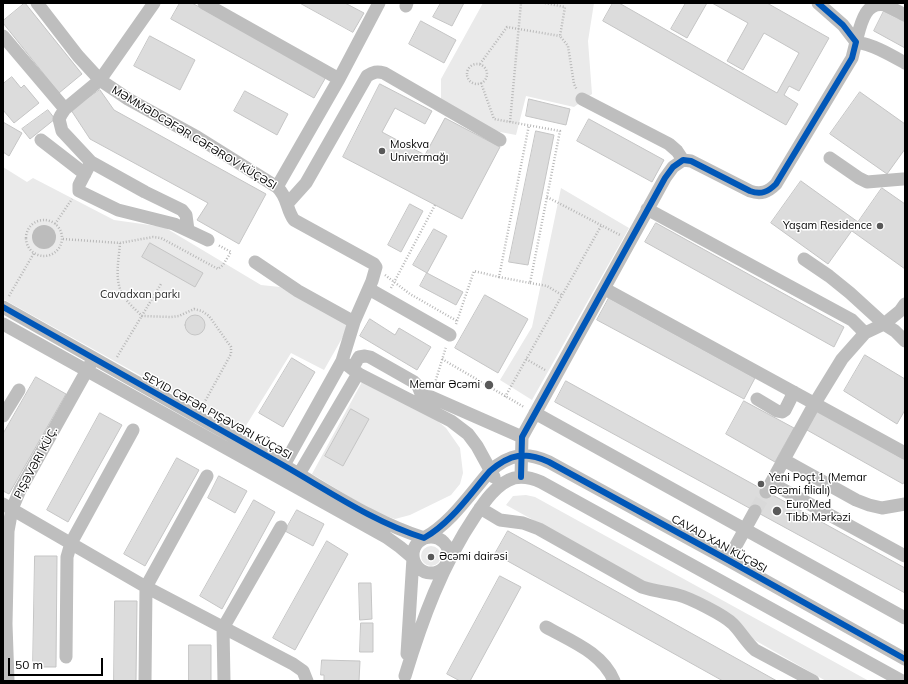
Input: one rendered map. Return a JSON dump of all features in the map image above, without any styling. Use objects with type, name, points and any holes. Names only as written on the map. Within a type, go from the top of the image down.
[{"type":"street","name":"MƏMMƏDCƏFƏR CƏFƏROV KÜÇƏSI","points":[[37,3],[78,56],[100,80],[128,99],[197,137],[277,187],[288,203],[289,210],[294,220],[374,264],[376,267]]},
{"type":"street","points":[[88,168],[62,131],[60,119],[65,109],[100,80],[154,3]]},
{"type":"street","points":[[204,3],[339,79]]},
{"type":"street","points":[[818,3],[843,25],[856,42],[868,44],[905,63]]},
{"type":"street","points":[[277,187],[339,79],[375,4]]},
{"type":"street","points":[[521,477],[520,455],[522,437],[605,289],[647,210],[673,167],[683,160],[691,161],[757,194],[770,190],[776,184],[852,58],[863,16],[872,6],[880,4],[905,15]]},
{"type":"street","points":[[3,36],[65,109]]},
{"type":"street","points":[[288,203],[306,183],[367,76],[372,72],[384,73],[500,140]]},
{"type":"street","points":[[582,99],[669,144],[677,151],[683,160]]},
{"type":"street","points":[[41,140],[88,168],[145,192],[182,210],[186,215],[188,230]]},
{"type":"street","points":[[830,158],[867,182],[905,179]]},
{"type":"street","points":[[88,168],[79,191],[118,210],[174,224],[208,240]]},
{"type":"street","points":[[647,210],[852,320],[865,333]]},
{"type":"street","points":[[804,259],[829,276],[905,341]]},
{"type":"street","points":[[255,262],[298,291],[354,322]]},
{"type":"street","points":[[299,474],[356,377],[351,368],[354,322],[369,289],[376,267]]},
{"type":"street","points":[[369,289],[450,335]]},
{"type":"street","points":[[605,289],[905,453]]},
{"type":"street","name":"SEYID CƏFƏR PIŞƏVƏRI KÜÇƏSI","points":[[4,304],[111,368],[381,521],[424,538]]},
{"type":"street","points":[[905,304],[900,311],[884,324],[865,333],[842,359],[814,403],[769,487],[905,556]]},
{"type":"street","points":[[3,324],[386,537],[413,558],[419,569],[430,574],[436,573],[446,565],[449,554],[445,543],[436,537],[424,538]]},
{"type":"street","points":[[284,465],[297,442],[359,357],[370,357],[414,382],[418,386],[420,400]]},
{"type":"street","name":"PIŞƏVƏRI KÜÇ.","points":[[8,681],[4,624],[8,506],[20,490],[94,358]]},
{"type":"street","points":[[351,368],[420,400],[468,434],[477,446],[499,487]]},
{"type":"street","points":[[3,416],[19,390]]},
{"type":"street","points":[[757,399],[782,412],[785,410],[794,392]]},
{"type":"street","points":[[420,400],[431,396],[522,437]]},
{"type":"street","points":[[535,414],[905,618]]},
{"type":"street","points":[[66,657],[67,557],[71,543],[134,430]]},
{"type":"street","points":[[297,442],[298,450],[300,452],[313,451]]},
{"type":"street","points":[[405,678],[413,558],[412,553],[416,544],[448,520],[490,471],[508,458],[520,455]]},
{"type":"street","name":"CAVAD XAN KÜÇƏSI","points":[[520,455],[534,457],[549,462],[905,659]]},
{"type":"street","points":[[784,460],[856,500],[869,505],[882,508],[905,504]]},
{"type":"street","points":[[145,681],[146,587],[207,476]]},
{"type":"street","points":[[405,678],[432,596],[446,565],[464,532],[480,508],[499,487],[506,482],[521,477],[527,477],[541,482],[902,681]]},
{"type":"street","points":[[8,506],[146,587],[293,664],[303,671],[307,681]]},
{"type":"street","points":[[480,508],[500,520],[523,523],[539,529],[642,587],[654,591],[686,597],[727,619],[755,650],[813,681]]},
{"type":"street","points":[[728,560],[755,511]]},
{"type":"street","points":[[224,681],[223,628],[281,527]]},
{"type":"street","points":[[546,627],[595,655],[611,672],[614,681]]},
{"type":"path","points":[[510,122],[521,3]]},
{"type":"path","points":[[545,3],[565,7],[560,36]]},
{"type":"path","points":[[480,64],[508,27],[560,36],[568,46],[574,84],[582,99]]},
{"type":"path","points":[[474,64],[480,64],[483,66],[486,72],[485,78],[481,83],[474,83],[469,80],[467,74],[469,68],[474,64]]},
{"type":"path","points":[[481,83],[494,119],[560,131],[530,283]]},
{"type":"path","points":[[529,125],[499,277],[547,286],[562,295]]},
{"type":"path","points":[[55,224],[79,189]]},
{"type":"path","points":[[547,197],[601,226],[631,240]]},
{"type":"path","points":[[386,299],[435,205]]},
{"type":"path","points":[[44,220],[51,221],[55,224],[62,232],[63,239],[56,252],[49,256],[41,256],[34,253],[29,248],[26,241],[30,226],[36,222],[44,220]]},
{"type":"path","points":[[505,397],[601,226]]},
{"type":"path","points":[[63,239],[120,243],[153,236],[161,238],[216,268],[221,268],[231,252],[208,240]]},
{"type":"path","points":[[120,243],[118,284],[124,297],[142,316],[171,317],[179,316],[194,309],[202,311],[210,316],[231,347],[231,354],[197,416]]},
{"type":"path","points":[[4,304],[34,253]]},
{"type":"path","points":[[376,267],[410,294],[457,321]]},
{"type":"path","points":[[111,368],[161,284]]},
{"type":"path","points":[[442,359],[535,414]]},
{"type":"path","points":[[526,359],[555,376]]},
{"type":"green space","points":[[483,3],[594,3],[588,41],[592,94],[574,107],[526,96],[516,135],[495,131],[441,100],[441,79]]},
{"type":"green space","name":"Cavadxan parkı","points":[[3,167],[27,182],[33,178],[114,220],[164,227],[261,285],[280,287],[349,326],[324,370],[291,353],[242,432],[3,299]]},
{"type":"green space","points":[[561,188],[629,228],[532,400],[500,380],[532,327]]},
{"type":"green space","points":[[363,380],[433,417],[446,428],[460,448],[463,473],[460,484],[451,495],[410,515],[395,519],[376,513],[312,474]]},
{"type":"green space","points":[[526,495],[535,497],[869,681],[826,681],[751,638],[734,618],[649,584],[506,505],[513,496]]},
{"type":"green space","name":"Əcəmi dairəsi","points":[[427,546],[435,546],[441,552],[441,560],[435,566],[427,566],[421,560],[421,552]]},
{"type":"shaded area","points":[[44,225],[52,229],[56,237],[52,245],[44,249],[36,245],[32,237],[36,229]]},
{"type":"building","points":[[25,3],[82,74],[59,93],[3,23],[3,21]]},
{"type":"building","points":[[180,3],[192,3],[326,77],[314,98],[171,19]]},
{"type":"building","points":[[300,3],[345,3],[364,13],[353,32]]},
{"type":"building","points":[[441,3],[464,3],[452,26],[433,17]]},
{"type":"building","points":[[613,3],[619,3],[777,93],[799,53],[764,33],[743,70],[727,61],[748,23],[712,3],[767,3],[829,38],[799,91],[789,86],[784,95],[798,104],[786,125],[603,21]]},
{"type":"building","points":[[686,3],[707,3],[687,38],[671,29]]},
{"type":"building","points":[[884,11],[905,22],[905,48],[874,31]]},
{"type":"building","points":[[421,21],[456,40],[444,63],[409,44]]},
{"type":"building","points":[[150,36],[195,60],[180,90],[134,66]]},
{"type":"building","points":[[12,77],[21,88],[24,85],[39,103],[14,123],[3,110],[3,84]]},
{"type":"building","name":"Moskva Univermağı","points":[[380,84],[432,111],[425,124],[395,108],[382,132],[425,155],[445,118],[500,147],[462,219],[343,157]]},
{"type":"building","points":[[100,90],[114,110],[266,194],[239,244],[197,220],[208,203],[90,139],[71,110]]},
{"type":"building","points":[[245,91],[288,114],[277,135],[234,111]]},
{"type":"building","points":[[860,92],[905,124],[905,149],[887,174],[830,134]]},
{"type":"building","points":[[529,99],[570,109],[566,125],[526,116]]},
{"type":"building","points":[[48,110],[55,119],[30,139],[22,129]]},
{"type":"building","points":[[589,119],[664,160],[652,182],[577,141]]},
{"type":"building","points":[[3,122],[22,133],[9,156],[3,152]]},
{"type":"building","points":[[536,131],[554,135],[528,265],[509,262]]},
{"type":"building","points":[[801,181],[858,222],[828,264],[771,223]]},
{"type":"building","name":"Yaşam Residence","points":[[882,188],[905,204],[905,269],[852,231]]},
{"type":"building","points":[[410,204],[423,211],[401,252],[388,245]]},
{"type":"building","points":[[656,223],[844,327],[834,347],[645,242]]},
{"type":"building","points":[[434,229],[447,236],[427,273],[413,265]]},
{"type":"building","points":[[150,243],[203,273],[195,287],[142,257]]},
{"type":"building","points":[[427,273],[463,292],[456,305],[420,286]]},
{"type":"building","points":[[485,295],[528,319],[498,373],[455,348]]},
{"type":"building","points":[[609,298],[755,378],[744,399],[597,320]]},
{"type":"building","points":[[195,315],[202,318],[205,325],[202,332],[195,335],[188,332],[185,325],[188,318]]},
{"type":"building","points":[[370,319],[395,335],[399,328],[431,347],[417,370],[360,336]]},
{"type":"building","points":[[865,355],[905,379],[905,410],[897,424],[844,391]]},
{"type":"building","points":[[292,358],[315,372],[283,427],[259,413]]},
{"type":"building","points":[[36,377],[66,394],[9,494],[3,491],[3,434]]},
{"type":"building","points":[[566,381],[905,568],[905,593],[555,402]]},
{"type":"building","points":[[744,401],[794,428],[775,462],[726,434]]},
{"type":"building","points":[[351,409],[369,419],[343,466],[325,456]]},
{"type":"building","points":[[818,410],[905,460],[905,480],[903,484],[807,430]]},
{"type":"building","points":[[100,413],[122,425],[68,522],[47,510]]},
{"type":"building","points":[[177,458],[199,470],[145,566],[124,554]]},
{"type":"building","points":[[219,476],[247,491],[235,513],[208,498]]},
{"type":"building","points":[[254,500],[275,512],[222,609],[200,596]]},
{"type":"building","points":[[297,510],[324,524],[313,546],[285,531]]},
{"type":"building","points":[[508,531],[777,681],[723,681],[495,554]]},
{"type":"building","points":[[327,541],[348,554],[295,650],[273,638]]},
{"type":"building","points":[[35,556],[57,556],[56,667],[33,667]]},
{"type":"building","points":[[500,576],[521,587],[470,681],[460,681],[447,674]]},
{"type":"building","points":[[359,583],[371,583],[372,619],[360,620]]},
{"type":"building","points":[[115,601],[137,601],[136,681],[114,681]]},
{"type":"building","points":[[361,623],[373,623],[373,652],[360,652]]},
{"type":"building","points":[[189,645],[211,645],[211,681],[189,681]]},
{"type":"building","points":[[322,660],[360,661],[359,681],[324,681],[324,675],[321,675]]},
{"type":"tunnel","points":[[755,511],[766,492]]},
{"type":"cycle path","points":[[521,477],[522,437],[665,178],[673,167],[683,160],[691,161],[750,191],[758,193],[764,192],[776,184],[852,58],[856,42],[843,25],[818,3]]},
{"type":"cycle path","points":[[3,307],[292,470],[347,503],[404,531],[424,538],[443,524],[497,465],[518,456],[532,456],[549,462],[905,659]]},
{"type":"place","name":"Moskva Univermağı","points":[[382,151]]},
{"type":"place","name":"Yaşam Residence","points":[[880,226]]},
{"type":"place","name":"Memar Əcəmi","points":[[489,385]]},
{"type":"place","name":"Yeni Poçt 1 (Memar Əcəmi filialı)","points":[[761,484]]},
{"type":"place","name":"EuroMed Tibb Mərkəzi","points":[[777,511]]},
{"type":"place","name":"Əcəmi dairəsi","points":[[431,557]]}]
